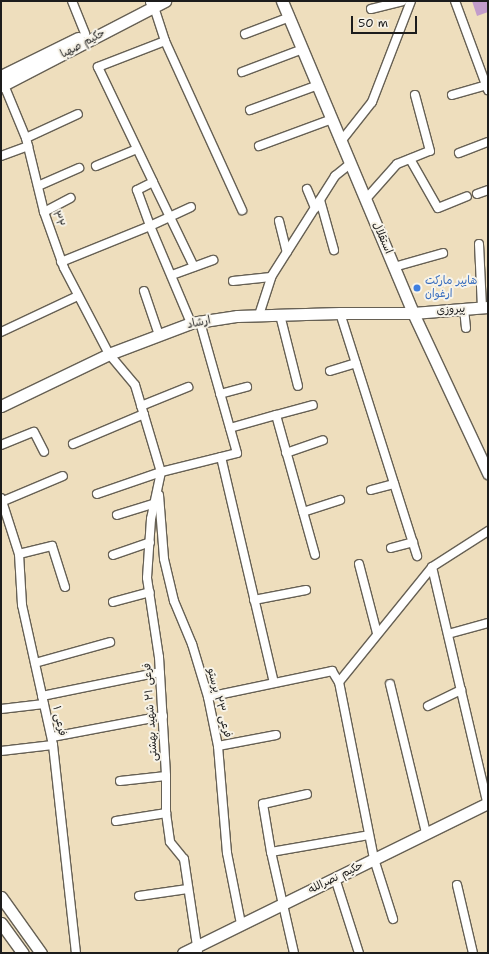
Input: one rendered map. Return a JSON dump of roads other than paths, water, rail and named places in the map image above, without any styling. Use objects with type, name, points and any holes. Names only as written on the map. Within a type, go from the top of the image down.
[{"type":"street","points":[[72,1],[85,34]]},
{"type":"street","name":"حکیم صهبا","points":[[2,83],[85,34],[151,3],[164,1]]},
{"type":"street","name":"استقلال","points":[[282,1],[342,140],[350,164],[413,313],[488,473]]},
{"type":"street","points":[[372,8],[402,1]]},
{"type":"street","points":[[342,140],[372,102],[412,1]]},
{"type":"street","points":[[452,95],[486,82],[455,1]]},
{"type":"street","points":[[151,3],[165,41],[242,210]]},
{"type":"street","name":"حکیم صهبا","points":[[2,83],[151,3]]},
{"type":"street","points":[[245,34],[290,17]]},
{"type":"street","points":[[165,41],[98,67],[194,267]]},
{"type":"street","points":[[242,72],[303,49]]},
{"type":"street","name":"۳۲","points":[[2,83],[27,142],[44,212],[62,262],[78,296],[109,354],[135,385],[161,472]]},
{"type":"street","points":[[250,110],[318,85]]},
{"type":"street","points":[[366,200],[396,164],[430,151],[415,95]]},
{"type":"street","points":[[1,156],[78,114]]},
{"type":"street","points":[[260,146],[332,119]]},
{"type":"street","points":[[459,153],[488,142]]},
{"type":"street","points":[[96,166],[137,149]]},
{"type":"street","points":[[410,159],[438,208],[467,196]]},
{"type":"street","points":[[259,315],[271,277],[334,176],[350,164]]},
{"type":"street","points":[[38,186],[79,168]]},
{"type":"street","points":[[97,494],[161,472],[237,453],[220,394],[196,322],[172,275],[150,226],[137,190],[153,182]]},
{"type":"street","points":[[307,189],[315,208]]},
{"type":"street","points":[[477,194],[488,190]]},
{"type":"street","points":[[44,212],[70,198]]},
{"type":"street","points":[[320,200],[334,250]]},
{"type":"street","points":[[62,262],[150,226],[191,207]]},
{"type":"street","points":[[279,221],[287,252]]},
{"type":"street","points":[[479,244],[485,307]]},
{"type":"street","points":[[394,267],[443,253]]},
{"type":"street","points":[[172,275],[212,260]]},
{"type":"street","points":[[233,281],[271,277]]},
{"type":"street","points":[[144,291],[160,335]]},
{"type":"street","points":[[1,332],[78,296]]},
{"type":"street","name":"پیروزی","points":[[413,313],[485,307]]},
{"type":"street","points":[[464,309],[466,328]]},
{"type":"street","points":[[340,312],[413,542],[416,556]]},
{"type":"street","name":"ارشاد","points":[[1,406],[109,354],[196,322],[237,316],[259,315],[340,312],[413,313]]},
{"type":"street","points":[[280,315],[298,386]]},
{"type":"street","points":[[330,371],[356,363]]},
{"type":"street","points":[[141,406],[188,387]]},
{"type":"street","points":[[220,394],[247,387]]},
{"type":"street","points":[[230,428],[314,405]]},
{"type":"street","points":[[73,444],[144,414]]},
{"type":"street","points":[[276,415],[315,555]]},
{"type":"street","points":[[1,445],[34,432],[44,452]]},
{"type":"street","points":[[286,453],[323,440]]},
{"type":"street","points":[[221,457],[274,683]]},
{"type":"street","name":"فرعی ۲۱ شهید بهشتی","points":[[161,472],[157,503],[151,519],[147,578],[160,672],[166,776],[166,813],[170,842],[184,859],[187,889],[198,950]]},
{"type":"street","points":[[1,501],[63,476]]},
{"type":"street","points":[[371,490],[394,484]]},
{"type":"street","points":[[303,512],[340,500]]},
{"type":"street","name":"فرعی ۱","points":[[1,501],[19,554],[22,605],[52,741],[76,953]]},
{"type":"street","points":[[117,515],[157,503]]},
{"type":"street","name":"فرعی ۲۳ پرستو","points":[[157,503],[164,559],[174,601],[192,644],[208,697],[218,746],[227,853],[242,924]]},
{"type":"street","points":[[339,682],[377,633],[432,567],[488,532]]},
{"type":"street","points":[[113,555],[150,542]]},
{"type":"street","points":[[391,548],[413,542]]},
{"type":"street","points":[[19,554],[52,546],[65,587]]},
{"type":"street","points":[[359,564],[377,633]]},
{"type":"street","points":[[432,567],[488,804]]},
{"type":"street","points":[[254,600],[306,590]]},
{"type":"street","points":[[113,602],[150,592]]},
{"type":"street","points":[[448,634],[488,623]]},
{"type":"street","points":[[35,662],[110,642]]},
{"type":"street","points":[[208,697],[332,671],[339,682],[374,859],[393,919]]},
{"type":"street","points":[[1,709],[160,672]]},
{"type":"street","points":[[390,684],[426,834]]},
{"type":"street","points":[[428,706],[461,690]]},
{"type":"street","points":[[1,751],[163,716]]},
{"type":"street","points":[[218,746],[276,735]]},
{"type":"street","points":[[120,781],[166,776]]},
{"type":"street","points":[[294,953],[271,852],[263,804],[307,794]]},
{"type":"street","name":"حکیم نصرالله","points":[[183,953],[198,950],[242,924],[488,804]]},
{"type":"street","points":[[116,821],[166,813]]},
{"type":"street","points":[[271,852],[369,835]]},
{"type":"street","points":[[335,878],[359,953]]},
{"type":"street","points":[[456,885],[473,953]]},
{"type":"street","points":[[139,896],[187,889]]},
{"type":"street","points":[[1,897],[40,953]]},
{"type":"street","points":[[1,923],[23,953]]},
{"type":"place","name":"هایپر مارکت ارغوان","points":[[417,288]]}]
